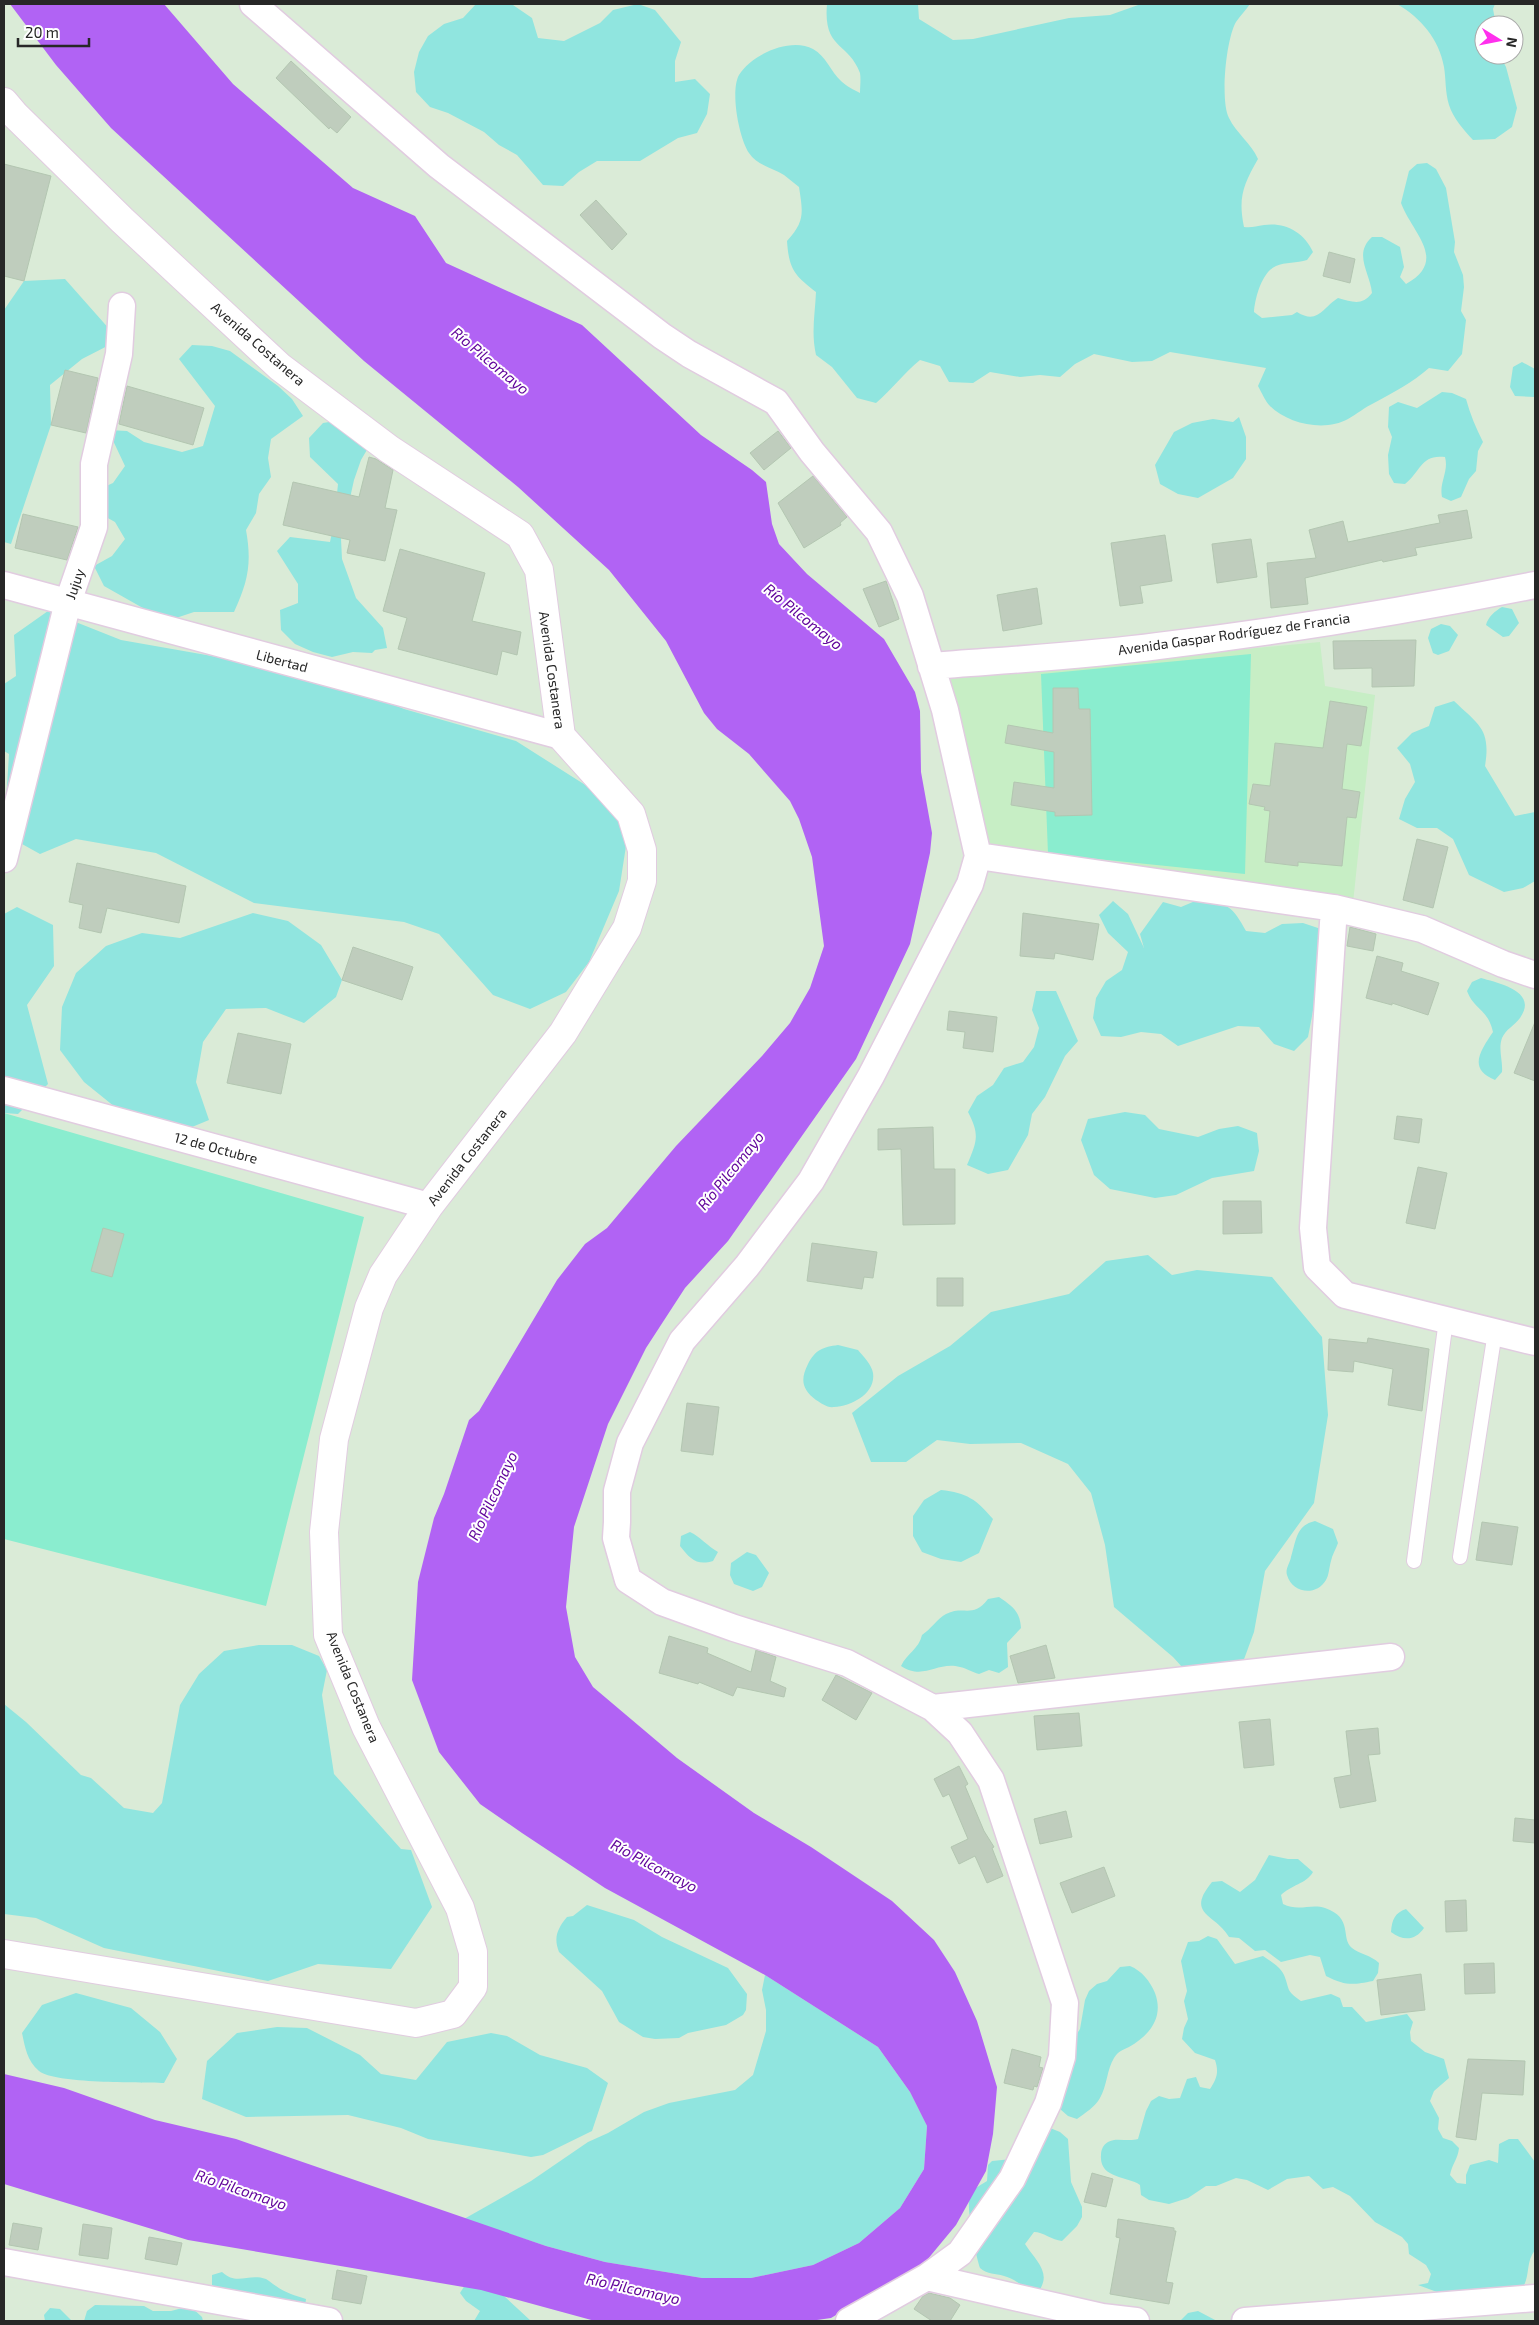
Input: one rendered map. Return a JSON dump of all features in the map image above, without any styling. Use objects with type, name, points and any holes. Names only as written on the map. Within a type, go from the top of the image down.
[{"type":"street","points":[[253,4],[439,166],[662,336],[689,354],[776,402],[812,452],[879,532],[910,596],[944,710],[978,856],[970,884],[871,1076],[811,1181],[747,1266],[682,1341],[630,1443],[617,1491],[616,1538],[628,1580],[662,1602],[734,1628],[847,1664],[933,1708],[960,1733],[991,1780],[1064,2003],[1062,2057],[1048,2103],[1012,2179],[960,2253],[927,2277],[849,2321]]},
{"type":"street","name":"Avenida Costanera","points":[[4,1954],[416,2023],[453,2014],[474,1987],[473,1952],[460,1908],[366,1727],[328,1635],[324,1532],[334,1440],[369,1308],[383,1275],[429,1206],[563,1033],[627,928],[642,881],[642,850],[631,814],[561,736],[539,570],[520,535],[390,449],[280,367],[7,112]]},
{"type":"street","name":"Jujuy","points":[[4,859],[68,602],[94,527],[94,464],[119,354],[122,306]]},
{"type":"street","name":"Libertad","points":[[4,585],[561,736]]},
{"type":"street","name":"Avenida Gaspar Rodríguez de Francia","points":[[931,666],[1156,647],[1283,630],[1410,610],[1535,585]]},
{"type":"street","points":[[978,856],[1334,908],[1422,929],[1535,976]]},
{"type":"street","points":[[1334,908],[1313,1228],[1317,1267],[1345,1295],[1535,1342]]},
{"type":"street","name":"12 de Octubre","points":[[4,1090],[429,1206]]},
{"type":"street","points":[[933,1708],[1391,1657]]},
{"type":"street","points":[[4,2262],[329,2321]]},
{"type":"street","points":[[927,2277],[1102,2317],[1136,2321]]},
{"type":"street","points":[[1245,2321],[1535,2298]]},
{"type":"lane","points":[[1414,1561],[1446,1320]]},
{"type":"lane","points":[[1460,1557],[1495,1332]]},
{"type":"shaded area","points":[[476,4],[513,5],[532,18],[538,38],[564,41],[600,23],[613,10],[638,4],[655,10],[681,42],[675,61],[675,82],[695,79],[710,94],[707,114],[697,133],[678,138],[640,161],[597,161],[579,172],[563,186],[543,185],[517,155],[499,145],[484,132],[448,113],[430,107],[416,92],[414,72],[419,52],[428,36],[444,24],[463,18]]},
{"type":"shaded area","points":[[827,4],[918,4],[919,19],[953,40],[973,39],[1069,18],[1110,15],[1141,4],[1250,4],[1232,30],[1225,70],[1226,110],[1229,118],[1258,159],[1243,192],[1242,217],[1244,227],[1272,224],[1286,227],[1305,239],[1313,252],[1307,260],[1276,266],[1271,269],[1260,286],[1254,312],[1262,318],[1292,315],[1297,312],[1310,317],[1319,314],[1338,298],[1353,302],[1365,300],[1372,293],[1363,257],[1366,243],[1372,237],[1382,237],[1400,247],[1404,267],[1400,277],[1406,284],[1419,275],[1425,265],[1424,246],[1401,203],[1409,171],[1417,164],[1427,163],[1436,169],[1446,188],[1455,242],[1454,252],[1463,275],[1464,287],[1461,311],[1466,320],[1462,354],[1448,371],[1429,368],[1409,383],[1367,406],[1348,419],[1329,425],[1307,424],[1297,421],[1270,406],[1258,386],[1266,368],[1170,352],[1152,361],[1132,362],[1094,354],[1075,364],[1060,377],[1040,375],[1020,377],[990,372],[973,383],[949,382],[940,366],[920,360],[876,403],[857,398],[832,367],[816,355],[814,331],[816,292],[802,281],[794,271],[789,258],[787,241],[800,222],[802,210],[799,187],[784,175],[756,161],[749,153],[739,126],[735,92],[739,75],[753,60],[762,54],[783,46],[794,45],[804,46],[818,52],[841,81],[860,93],[860,73],[855,63],[833,38],[829,30]]},
{"type":"shaded area","points":[[1397,4],[1495,4],[1493,9],[1494,15],[1474,15],[1474,65],[1505,65],[1517,108],[1512,127],[1495,139],[1473,140],[1459,124],[1449,105],[1445,72],[1438,47],[1428,30]]},
{"type":"shaded area","points":[[65,279],[119,340],[82,359],[50,385],[51,425],[11,544],[4,542],[4,310],[24,281]]},
{"type":"shaded area","points":[[192,345],[212,346],[230,351],[278,386],[292,399],[303,416],[271,439],[268,458],[271,477],[259,494],[256,513],[246,530],[249,553],[248,572],[243,591],[234,612],[194,612],[176,618],[157,616],[104,586],[94,566],[112,556],[125,539],[115,522],[97,512],[95,491],[113,483],[125,466],[108,430],[127,431],[144,442],[182,452],[203,446],[215,406],[179,359]]},
{"type":"shaded area","points":[[1522,362],[1535,369],[1534,397],[1515,396],[1510,387],[1513,367]]},
{"type":"shaded area","points":[[1442,392],[1452,393],[1466,399],[1473,421],[1483,442],[1478,451],[1476,471],[1469,479],[1461,497],[1451,501],[1442,497],[1441,492],[1446,467],[1445,457],[1431,458],[1426,461],[1405,484],[1394,483],[1389,474],[1388,455],[1392,437],[1388,427],[1389,407],[1398,402],[1417,408]]},
{"type":"shaded area","points":[[1239,417],[1246,437],[1246,459],[1233,478],[1198,498],[1178,494],[1160,484],[1155,465],[1174,432],[1192,423],[1213,419],[1233,422]]},
{"type":"shaded area","points":[[342,420],[371,443],[361,460],[354,480],[341,539],[342,559],[356,598],[383,628],[387,648],[375,650],[372,653],[353,652],[332,657],[313,652],[295,644],[281,630],[280,610],[298,603],[298,584],[277,551],[290,537],[330,542],[338,484],[310,457],[309,438],[323,423]]},
{"type":"shaded area","points":[[1502,607],[1512,609],[1519,623],[1509,636],[1503,637],[1486,625],[1492,614]]},
{"type":"shaded area","points":[[48,611],[121,640],[326,676],[404,709],[516,741],[631,814],[619,891],[589,962],[566,992],[530,1009],[493,995],[439,934],[404,922],[254,903],[156,853],[76,839],[40,854],[4,834],[9,754],[4,751],[4,684],[16,676],[14,635]]},
{"type":"shaded area","points":[[1441,624],[1450,626],[1458,635],[1449,651],[1438,655],[1433,653],[1428,638],[1431,629]]},
{"type":"shaded area","points":[[1320,642],[1325,686],[1375,695],[1353,903],[989,850],[950,677]]},
{"type":"shaded area","points":[[1251,654],[1245,874],[1048,854],[1041,674]]},
{"type":"shaded area","points":[[1454,701],[1481,729],[1486,744],[1485,766],[1515,816],[1535,812],[1535,881],[1523,888],[1504,892],[1469,875],[1453,839],[1437,828],[1417,828],[1399,819],[1405,799],[1415,782],[1410,764],[1397,748],[1412,733],[1429,726],[1435,707]]},
{"type":"shaded area","points":[[1200,899],[1217,902],[1228,907],[1237,916],[1246,931],[1265,933],[1282,924],[1303,923],[1321,929],[1316,995],[1308,1037],[1294,1051],[1274,1044],[1259,1027],[1238,1026],[1178,1046],[1161,1034],[1141,1032],[1121,1037],[1101,1036],[1093,1018],[1096,998],[1106,981],[1122,970],[1128,952],[1108,933],[1099,915],[1113,901],[1128,914],[1144,948],[1140,934],[1163,902],[1181,907]]},
{"type":"shaded area","points":[[17,907],[53,925],[54,966],[27,1005],[48,1084],[18,1114],[4,1113],[4,914]]},
{"type":"shaded area","points":[[253,913],[288,921],[321,945],[342,980],[336,997],[304,1023],[266,1008],[226,1009],[203,1042],[196,1082],[209,1120],[192,1127],[151,1123],[115,1107],[84,1082],[60,1050],[62,1007],[76,973],[106,946],[142,933],[180,938]]},
{"type":"shaded area","points":[[1481,978],[1514,990],[1524,1001],[1524,1009],[1520,1018],[1502,1038],[1500,1046],[1502,1072],[1495,1080],[1486,1076],[1479,1065],[1481,1052],[1493,1032],[1491,1024],[1473,1002],[1467,991],[1472,982]]},
{"type":"shaded area","points":[[1036,991],[1056,991],[1078,1041],[1065,1056],[1045,1097],[1032,1114],[1028,1135],[1008,1170],[988,1174],[967,1165],[976,1138],[968,1112],[977,1096],[993,1085],[1004,1068],[1023,1062],[1034,1047],[1039,1028],[1032,1010]]},
{"type":"shaded area","points":[[1125,1112],[1145,1115],[1159,1129],[1198,1137],[1219,1129],[1238,1126],[1257,1133],[1259,1151],[1254,1171],[1212,1178],[1176,1195],[1155,1198],[1110,1189],[1094,1175],[1081,1140],[1088,1119]]},
{"type":"shaded area","points":[[4,1113],[364,1217],[266,1606],[4,1539]]},
{"type":"shaded area","points":[[1148,1255],[1172,1275],[1197,1270],[1272,1277],[1322,1337],[1328,1415],[1314,1503],[1265,1571],[1254,1632],[1239,1673],[1203,1690],[1173,1657],[1114,1607],[1105,1545],[1091,1493],[1068,1464],[1021,1443],[970,1444],[937,1440],[906,1462],[871,1462],[852,1413],[898,1376],[950,1346],[991,1312],[1069,1294],[1106,1261]]},
{"type":"shaded area","points":[[838,1345],[858,1350],[871,1367],[873,1380],[867,1392],[855,1401],[831,1407],[822,1404],[811,1396],[805,1388],[803,1380],[808,1364],[817,1352],[824,1348]]},
{"type":"shaded area","points":[[941,1490],[958,1493],[970,1498],[981,1506],[993,1519],[979,1553],[961,1562],[941,1559],[922,1552],[913,1536],[913,1516],[924,1500]]},
{"type":"shaded area","points":[[1315,1521],[1333,1529],[1338,1543],[1332,1556],[1326,1580],[1316,1589],[1305,1591],[1294,1586],[1287,1575],[1287,1570],[1300,1530]]},
{"type":"shaded area","points":[[690,1532],[718,1552],[713,1561],[698,1562],[691,1558],[680,1546],[681,1536]]},
{"type":"shaded area","points":[[747,1552],[756,1555],[769,1573],[762,1587],[753,1591],[734,1584],[730,1575],[731,1563]]},
{"type":"shaded area","points":[[999,1597],[1017,1613],[1021,1628],[1007,1643],[1008,1667],[999,1673],[989,1670],[979,1674],[952,1666],[917,1672],[901,1666],[918,1644],[922,1635],[943,1616],[952,1612],[978,1609],[988,1599]]},
{"type":"shaded area","points":[[259,1645],[292,1645],[319,1656],[327,1670],[322,1695],[334,1774],[401,1849],[411,1850],[432,1907],[391,1969],[318,1964],[268,1981],[104,1948],[36,1918],[4,1914],[4,1704],[26,1722],[81,1775],[91,1778],[124,1808],[153,1813],[162,1803],[180,1705],[199,1674],[224,1651]]},
{"type":"shaded area","points":[[1269,1855],[1298,1859],[1313,1872],[1306,1879],[1281,1895],[1283,1904],[1294,1907],[1315,1906],[1325,1908],[1340,1917],[1352,1948],[1379,1963],[1378,1973],[1373,1981],[1349,1984],[1326,1976],[1320,1957],[1310,1955],[1281,1962],[1265,1950],[1255,1951],[1239,1938],[1229,1937],[1205,1913],[1201,1901],[1212,1882],[1222,1881],[1240,1892],[1255,1880]]},
{"type":"shaded area","points":[[587,1905],[634,1920],[662,1937],[728,1968],[747,1994],[746,2010],[743,2015],[726,2025],[688,2033],[679,2038],[655,2039],[643,2037],[619,2022],[602,1991],[559,1952],[557,1947],[557,1933],[564,1921],[567,1917],[573,1916]]},
{"type":"shaded area","points":[[1406,1909],[1424,1928],[1417,1935],[1409,1938],[1400,1937],[1391,1932],[1395,1917],[1399,1912]]},
{"type":"shaded area","points":[[1208,1936],[1217,1939],[1235,1964],[1263,1956],[1272,1962],[1284,1975],[1290,1992],[1301,2001],[1331,1994],[1340,1998],[1343,2007],[1352,2007],[1366,2022],[1407,2014],[1413,2022],[1410,2032],[1411,2041],[1425,2052],[1444,2059],[1449,2078],[1434,2091],[1430,2101],[1439,2118],[1438,2129],[1443,2138],[1452,2141],[1459,2148],[1450,2175],[1457,2183],[1466,2184],[1466,2175],[1470,2165],[1489,2160],[1498,2163],[1499,2144],[1509,2139],[1518,2139],[1535,2162],[1535,2250],[1530,2260],[1525,2284],[1522,2289],[1446,2301],[1437,2292],[1418,2285],[1428,2283],[1431,2274],[1426,2265],[1409,2254],[1408,2244],[1402,2237],[1375,2222],[1350,2196],[1333,2187],[1323,2189],[1309,2176],[1287,2179],[1268,2190],[1247,2180],[1236,2178],[1216,2186],[1206,2186],[1188,2198],[1169,2204],[1149,2200],[1141,2195],[1140,2185],[1115,2176],[1104,2169],[1101,2155],[1106,2143],[1138,2139],[1151,2101],[1159,2096],[1169,2099],[1180,2098],[1187,2079],[1196,2077],[1200,2087],[1210,2089],[1214,2082],[1217,2075],[1215,2060],[1195,2053],[1182,2039],[1188,2019],[1184,2001],[1187,1991],[1181,1961],[1188,1942],[1199,1941]]},
{"type":"shaded area","points":[[1130,1966],[1142,1974],[1153,1989],[1158,2010],[1156,2017],[1149,2031],[1143,2037],[1119,2052],[1116,2056],[1110,2067],[1100,2098],[1090,2110],[1077,2119],[1068,2116],[1060,2109],[1069,2046],[1080,2029],[1085,2000],[1089,1991],[1097,1984],[1107,1981],[1120,1967]]},
{"type":"shaded area","points":[[765,1975],[878,2047],[910,2092],[927,2126],[924,2169],[900,2208],[859,2243],[813,2265],[751,2278],[702,2278],[605,2262],[546,2246],[464,2219],[531,2181],[588,2142],[608,2133],[644,2112],[669,2103],[735,2090],[753,2075],[766,2031],[766,2010],[762,1990]]},
{"type":"shaded area","points":[[76,1993],[131,2008],[160,2032],[177,2059],[164,2083],[99,2082],[62,2078],[48,2075],[35,2067],[27,2054],[22,2033],[42,2005]]},
{"type":"shaded area","points":[[277,2027],[307,2028],[360,2055],[381,2074],[416,2080],[447,2042],[491,2033],[507,2036],[540,2055],[587,2068],[608,2083],[592,2131],[543,2155],[531,2157],[428,2139],[401,2128],[348,2115],[246,2117],[202,2099],[207,2061],[237,2033]]},
{"type":"shaded area","points":[[1050,2128],[1060,2132],[1068,2139],[1071,2182],[1082,2207],[1082,2217],[1077,2226],[1062,2241],[1034,2232],[1025,2244],[1043,2273],[1044,2279],[1038,2292],[1009,2277],[989,2273],[980,2268],[971,2229],[969,2197],[971,2192],[987,2181],[988,2165],[992,2161],[1012,2159]]},
{"type":"shaded area","points":[[475,2269],[531,2321],[474,2321],[480,2311],[466,2301],[460,2293]]},
{"type":"shaded area","points":[[222,2272],[227,2276],[238,2279],[254,2277],[266,2279],[283,2290],[306,2299],[304,2314],[296,2321],[246,2321],[238,2316],[212,2285],[212,2275]]},
{"type":"shaded area","points":[[95,2305],[144,2306],[153,2311],[171,2311],[190,2306],[202,2317],[203,2321],[84,2321],[87,2311]]},
{"type":"shaded area","points":[[50,2308],[60,2309],[72,2321],[45,2321],[44,2315]]},
{"type":"shaded area","points":[[1198,2311],[1217,2321],[1180,2321],[1188,2313]]},
{"type":"water","name":"Río Pilcomayo","points":[[10,4],[164,4],[233,84],[353,188],[415,216],[446,263],[582,325],[701,435],[752,470],[766,482],[772,524],[779,544],[807,574],[884,639],[915,692],[920,711],[921,772],[932,833],[930,853],[910,944],[856,1059],[728,1241],[685,1288],[646,1348],[608,1424],[574,1527],[566,1607],[575,1657],[593,1687],[677,1758],[754,1813],[811,1847],[892,1901],[934,1940],[955,1972],[977,2021],[997,2087],[993,2134],[986,2171],[956,2225],[927,2260],[831,2318],[810,2321],[595,2321],[481,2290],[188,2240],[4,2184],[4,2074],[64,2088],[155,2120],[236,2139],[546,2246],[605,2262],[702,2278],[751,2278],[813,2265],[859,2243],[900,2208],[924,2169],[927,2126],[910,2092],[878,2047],[765,1975],[605,1888],[480,1804],[439,1752],[412,1680],[418,1582],[434,1518],[469,1420],[479,1411],[557,1280],[585,1244],[607,1228],[676,1146],[762,1056],[790,1023],[810,988],[824,946],[812,857],[799,819],[790,801],[749,754],[717,729],[704,713],[666,641],[609,570],[518,487],[364,361],[111,128],[56,65]]},
{"type":"building","points":[[291,61],[351,117],[337,133],[330,127],[329,129],[276,78]]},
{"type":"building","points":[[4,164],[51,176],[24,281],[4,276]]},
{"type":"building","points":[[596,200],[627,234],[612,250],[580,215]]},
{"type":"building","points":[[1329,252],[1355,259],[1350,283],[1323,276]]},
{"type":"building","points":[[65,370],[98,378],[86,433],[51,425]]},
{"type":"building","points":[[127,386],[204,408],[193,445],[119,424]]},
{"type":"building","points":[[778,431],[791,448],[764,470],[750,453]]},
{"type":"building","points":[[369,457],[376,459],[393,470],[385,508],[397,510],[385,561],[347,553],[350,540],[283,525],[293,482],[359,497]]},
{"type":"building","points":[[813,476],[847,517],[840,523],[841,525],[804,548],[778,503]]},
{"type":"building","points":[[1467,510],[1472,538],[1415,548],[1417,555],[1383,562],[1382,560],[1305,578],[1308,604],[1271,608],[1267,563],[1316,558],[1309,530],[1343,521],[1348,542],[1440,523],[1438,515]]},
{"type":"building","points":[[23,514],[78,527],[67,560],[15,548]]},
{"type":"building","points":[[1165,535],[1172,581],[1140,586],[1143,603],[1120,606],[1111,543]]},
{"type":"building","points":[[1251,539],[1257,577],[1217,583],[1212,544]]},
{"type":"building","points":[[400,549],[485,573],[472,621],[521,632],[517,655],[502,651],[497,675],[398,649],[407,618],[383,611]]},
{"type":"building","points":[[886,581],[899,619],[879,627],[863,589]]},
{"type":"building","points":[[1037,588],[1042,624],[1003,631],[997,595]]},
{"type":"building","points":[[1416,640],[1414,686],[1372,687],[1372,668],[1334,669],[1333,641]]},
{"type":"building","points":[[1053,688],[1078,688],[1079,709],[1090,709],[1092,815],[1055,816],[1055,812],[1011,805],[1014,782],[1054,788],[1054,752],[1005,743],[1008,725],[1053,733]]},
{"type":"building","points":[[1330,701],[1367,707],[1361,746],[1347,744],[1342,789],[1360,792],[1356,818],[1347,817],[1342,866],[1298,862],[1298,866],[1265,862],[1270,811],[1264,810],[1265,807],[1249,804],[1253,784],[1270,786],[1275,743],[1323,748]]},
{"type":"building","points":[[1417,839],[1448,847],[1433,908],[1403,900]]},
{"type":"building","points":[[77,863],[186,886],[179,923],[107,908],[101,933],[79,928],[83,905],[69,902]]},
{"type":"building","points":[[1023,913],[1099,924],[1093,960],[1055,953],[1054,959],[1020,956]]},
{"type":"building","points":[[1350,927],[1376,934],[1373,951],[1347,946]]},
{"type":"building","points":[[353,947],[413,967],[402,1000],[342,980]]},
{"type":"building","points":[[1377,956],[1403,963],[1401,971],[1439,983],[1428,1015],[1392,1003],[1392,1005],[1366,998]]},
{"type":"building","points":[[949,1011],[997,1017],[993,1052],[963,1048],[965,1032],[947,1030]]},
{"type":"building","points":[[1535,1022],[1535,1081],[1514,1073]]},
{"type":"building","points":[[238,1033],[291,1044],[281,1094],[227,1083]]},
{"type":"building","points":[[1397,1116],[1422,1119],[1419,1143],[1394,1139]]},
{"type":"building","points":[[933,1127],[934,1169],[955,1169],[955,1224],[903,1225],[901,1149],[878,1150],[878,1129]]},
{"type":"building","points":[[1418,1167],[1447,1173],[1435,1229],[1406,1223]]},
{"type":"building","points":[[1223,1201],[1261,1201],[1262,1233],[1223,1234]]},
{"type":"building","points":[[103,1228],[124,1234],[112,1277],[91,1271]]},
{"type":"building","points":[[812,1243],[877,1252],[873,1278],[864,1277],[862,1289],[807,1281]]},
{"type":"building","points":[[937,1278],[963,1278],[963,1306],[937,1306]]},
{"type":"building","points":[[1368,1338],[1429,1349],[1422,1411],[1388,1405],[1393,1369],[1354,1361],[1353,1372],[1328,1370],[1329,1339],[1367,1343]]},
{"type":"building","points":[[687,1403],[719,1407],[713,1455],[681,1451]]},
{"type":"building","points":[[1482,1522],[1518,1527],[1512,1565],[1476,1560]]},
{"type":"building","points":[[669,1636],[708,1648],[707,1653],[751,1672],[756,1650],[776,1657],[770,1681],[786,1688],[784,1697],[737,1687],[733,1696],[699,1682],[698,1684],[659,1673]]},
{"type":"building","points":[[1046,1645],[1055,1678],[1018,1683],[1010,1656]]},
{"type":"building","points":[[836,1675],[872,1693],[856,1720],[822,1700]]},
{"type":"building","points":[[1079,1713],[1082,1746],[1037,1750],[1034,1716]]},
{"type":"building","points":[[1270,1719],[1274,1765],[1244,1768],[1239,1722]]},
{"type":"building","points":[[1378,1728],[1380,1754],[1368,1755],[1376,1801],[1340,1808],[1334,1778],[1351,1775],[1346,1731]]},
{"type":"building","points":[[959,1766],[968,1784],[965,1786],[984,1831],[994,1847],[992,1848],[1003,1876],[987,1883],[975,1856],[959,1864],[951,1847],[968,1839],[949,1794],[943,1797],[934,1779]]},
{"type":"building","points":[[1066,1811],[1072,1837],[1040,1844],[1034,1819]]},
{"type":"building","points":[[1515,1818],[1535,1820],[1535,1843],[1513,1841]]},
{"type":"building","points":[[1104,1867],[1115,1896],[1072,1913],[1060,1883]]},
{"type":"building","points":[[1466,1900],[1467,1931],[1446,1932],[1445,1901]]},
{"type":"building","points":[[1494,1963],[1495,1993],[1465,1994],[1464,1964]]},
{"type":"building","points":[[1421,1974],[1425,2010],[1381,2015],[1377,1980]]},
{"type":"building","points":[[1012,2049],[1041,2057],[1039,2067],[1043,2068],[1037,2087],[1034,2086],[1033,2090],[1004,2083]]},
{"type":"building","points":[[1468,2059],[1525,2061],[1523,2095],[1482,2093],[1476,2140],[1456,2137]]},
{"type":"building","points":[[1092,2173],[1113,2179],[1106,2207],[1084,2202]]},
{"type":"building","points":[[1118,2219],[1174,2228],[1174,2231],[1176,2231],[1166,2282],[1173,2283],[1169,2304],[1110,2294],[1120,2238],[1116,2237]]},
{"type":"building","points":[[13,2223],[42,2228],[38,2250],[9,2245]]},
{"type":"building","points":[[83,2224],[112,2228],[108,2259],[79,2255]]},
{"type":"building","points":[[149,2237],[182,2243],[177,2265],[145,2259]]},
{"type":"building","points":[[337,2270],[367,2276],[361,2304],[332,2299]]},
{"type":"building","points":[[929,2293],[950,2298],[960,2305],[950,2321],[932,2321],[914,2309],[923,2296]]}]
